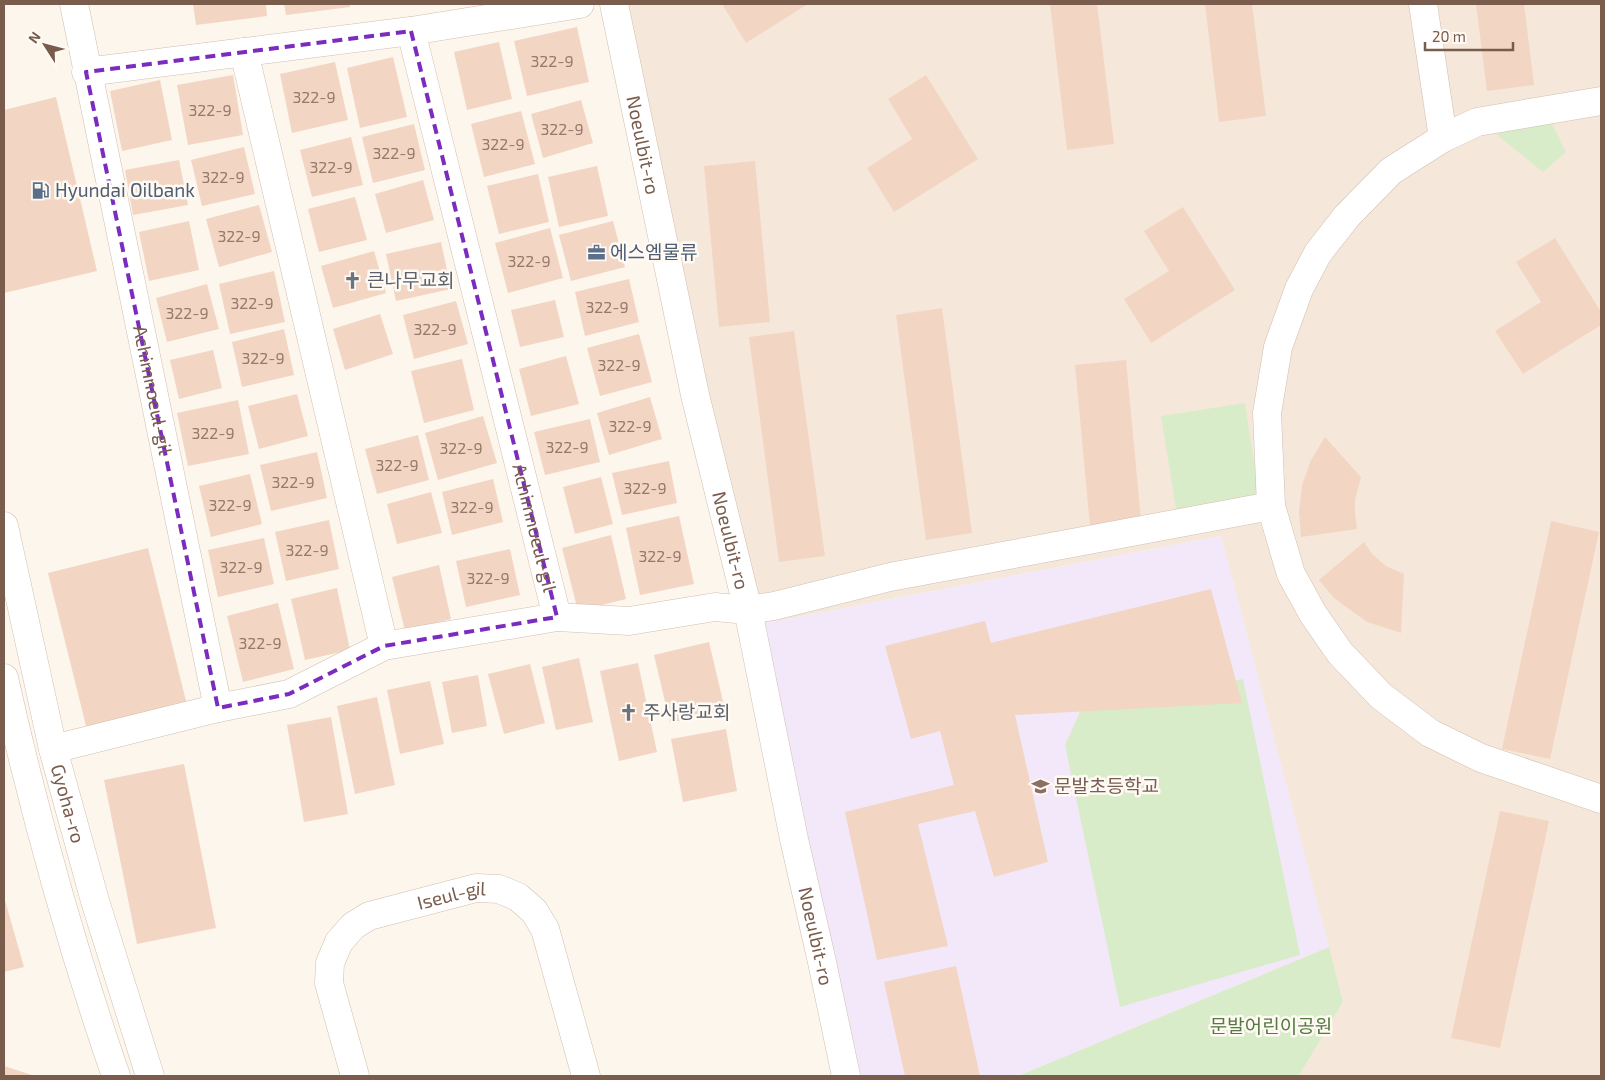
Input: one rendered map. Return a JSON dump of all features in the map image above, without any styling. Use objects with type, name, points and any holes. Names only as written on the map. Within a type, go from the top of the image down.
[{"type":"street","name":"Achimnoeul-gil","points":[[74,4],[86,72],[218,708]]},
{"type":"street","points":[[86,72],[411,31],[580,4]]},
{"type":"street","name":"Noeulbit-ro","points":[[614,4],[695,394],[748,610],[794,839],[846,1076]]},
{"type":"street","points":[[1423,4],[1443,138]]},
{"type":"street","name":"Achimnoeul-gil","points":[[411,31],[556,617]]},
{"type":"street","points":[[244,52],[384,646]]},
{"type":"street","points":[[1601,101],[1477,122],[1443,138],[1391,172],[1347,216],[1318,253],[1299,289],[1278,347],[1267,413],[1271,506],[1291,574],[1313,614],[1340,653],[1381,696],[1430,733],[1481,758],[1601,799]]},
{"type":"street","name":"Achimnoeul-gil","points":[[52,749],[218,708],[289,694],[384,646],[556,617],[628,621],[716,607],[748,610],[774,606],[899,576],[1271,506]]},
{"type":"street","name":"Gyoha-ro","points":[[4,526],[52,749],[95,901],[150,1076]]},
{"type":"street","name":"Gyoha-ro","points":[[4,678],[21,756],[85,985],[116,1076]]},
{"type":"street","name":"Iseul-gil","points":[[355,1076],[329,983],[330,964],[339,942],[353,926],[369,916],[476,888],[499,889],[518,897],[534,911],[545,929],[586,1076]]},
{"type":"highlighted area","points":[[411,31],[557,617],[384,646],[289,694],[218,708],[86,72]]},
{"type":"shaded area","points":[[625,4],[1601,4],[1601,1076],[1299,1076],[1343,1002],[1221,536],[756,625]]},
{"type":"shaded area","name":"문발초등학교","points":[[1221,536],[1329,947],[1018,1076],[861,1076],[756,625]]},
{"type":"green space","points":[[1551,122],[1566,152],[1543,172],[1496,134]]},
{"type":"green space","points":[[1245,403],[1259,496],[1176,509],[1161,416]]},
{"type":"green space","points":[[1243,679],[1300,955],[1120,1007],[1065,745],[1080,712]]},
{"type":"green space","name":"문발어린이공원","points":[[1329,947],[1343,1002],[1299,1076],[1018,1076]]},
{"type":"building","points":[[193,4],[266,4],[267,16],[196,25]]},
{"type":"building","points":[[284,4],[350,4],[350,7],[286,15]]},
{"type":"building","points":[[722,4],[808,4],[746,43]]},
{"type":"building","points":[[1050,4],[1097,4],[1114,144],[1067,150]]},
{"type":"building","points":[[1205,4],[1252,4],[1266,116],[1219,122]]},
{"type":"building","points":[[1476,4],[1524,4],[1534,85],[1487,91]]},
{"type":"building","points":[[577,27],[589,82],[527,96],[514,41]]},
{"type":"building","points":[[499,42],[512,99],[467,110],[454,52]]},
{"type":"building","points":[[393,57],[407,117],[360,128],[347,68]]},
{"type":"building","points":[[335,62],[348,120],[292,133],[280,74]]},
{"type":"building","points":[[233,75],[243,135],[188,145],[177,85]]},
{"type":"building","points":[[926,75],[978,159],[894,212],[867,168],[912,139],[888,99]]},
{"type":"building","points":[[160,80],[172,140],[122,151],[110,91]]},
{"type":"building","name":"Hyundai Oilbank","points":[[56,97],[97,271],[4,293],[4,110]]},
{"type":"building","points":[[581,100],[593,143],[543,158],[531,114]]},
{"type":"building","points":[[521,111],[535,164],[484,177],[471,124]]},
{"type":"building","points":[[414,124],[425,170],[373,183],[362,137]]},
{"type":"building","points":[[351,137],[363,185],[312,197],[300,150]]},
{"type":"building","points":[[244,147],[255,194],[202,206],[191,160]]},
{"type":"building","points":[[179,160],[188,205],[133,215],[125,170]]},
{"type":"building","points":[[755,161],[770,322],[719,327],[704,166]]},
{"type":"building","points":[[597,166],[608,216],[559,227],[548,177]]},
{"type":"building","points":[[538,174],[549,222],[499,234],[487,186]]},
{"type":"building","points":[[423,180],[434,220],[386,233],[375,194]]},
{"type":"building","points":[[355,197],[367,240],[319,252],[308,209]]},
{"type":"building","points":[[259,205],[272,252],[219,267],[206,219]]},
{"type":"building","points":[[1183,207],[1235,290],[1151,343],[1124,299],[1169,271],[1144,231]]},
{"type":"building","points":[[189,221],[199,270],[149,281],[139,232]]},
{"type":"building","points":[[613,221],[625,267],[571,281],[559,235]]},
{"type":"building","points":[[550,228],[563,278],[508,293],[495,243]]},
{"type":"building","points":[[1555,238],[1601,312],[1601,325],[1523,374],[1495,331],[1541,302],[1516,262]]},
{"type":"building","points":[[441,242],[451,289],[396,301],[386,254]]},
{"type":"building","name":"큰나무교회","points":[[374,251],[386,293],[333,308],[321,266]]},
{"type":"building","points":[[274,271],[285,322],[230,334],[219,284]]},
{"type":"building","points":[[629,279],[639,322],[585,336],[575,292]]},
{"type":"building","points":[[207,284],[219,329],[167,342],[156,298]]},
{"type":"building","points":[[555,300],[564,337],[520,347],[511,310]]},
{"type":"building","points":[[456,301],[468,344],[414,359],[403,315]]},
{"type":"building","points":[[942,308],[972,533],[926,540],[896,315]]},
{"type":"building","points":[[380,314],[393,354],[345,370],[333,329]]},
{"type":"building","points":[[284,329],[294,375],[242,387],[232,342]]},
{"type":"building","points":[[794,331],[825,556],[779,562],[749,337]]},
{"type":"building","points":[[639,334],[652,382],[600,396],[587,348]]},
{"type":"building","points":[[213,350],[222,388],[179,399],[170,360]]},
{"type":"building","points":[[566,356],[579,404],[531,416],[519,369]]},
{"type":"building","points":[[462,359],[474,410],[424,423],[411,371]]},
{"type":"building","points":[[1126,360],[1141,520],[1090,526],[1075,365]]},
{"type":"building","points":[[297,394],[308,436],[259,449],[248,406]]},
{"type":"building","points":[[650,397],[662,439],[609,455],[597,413]]},
{"type":"building","points":[[238,400],[249,454],[188,466],[177,413]]},
{"type":"building","points":[[483,416],[497,463],[438,480],[425,433]]},
{"type":"building","points":[[590,419],[600,462],[545,475],[534,432]]},
{"type":"building","points":[[418,435],[429,480],[377,494],[365,449]]},
{"type":"building","points":[[1325,437],[1361,477],[1355,500],[1357,529],[1301,537],[1299,512],[1302,485],[1311,460]]},
{"type":"building","points":[[317,452],[327,498],[271,511],[260,465]]},
{"type":"building","points":[[669,461],[677,503],[622,515],[612,473]]},
{"type":"building","points":[[250,474],[262,524],[211,537],[199,486]]},
{"type":"building","points":[[601,477],[613,524],[575,534],[563,487]]},
{"type":"building","points":[[493,479],[503,522],[452,535],[442,492]]},
{"type":"building","points":[[431,492],[442,533],[397,544],[387,504]]},
{"type":"building","points":[[679,516],[694,584],[640,595],[626,528]]},
{"type":"building","points":[[329,520],[339,569],[286,581],[275,532]]},
{"type":"building","points":[[1551,521],[1599,532],[1550,759],[1502,749]]},
{"type":"building","points":[[611,535],[626,599],[578,611],[562,548]]},
{"type":"building","points":[[264,538],[274,584],[218,597],[208,550]]},
{"type":"building","points":[[1364,542],[1373,555],[1386,566],[1404,574],[1401,633],[1367,622],[1334,598],[1319,580]]},
{"type":"building","points":[[148,548],[187,705],[87,730],[48,573]]},
{"type":"building","points":[[510,549],[520,595],[466,607],[456,561]]},
{"type":"building","points":[[439,565],[451,619],[405,631],[392,577]]},
{"type":"building","points":[[337,588],[350,650],[305,660],[291,599]]},
{"type":"building","points":[[1211,589],[1242,703],[1015,715],[1048,862],[994,877],[975,811],[918,824],[948,946],[877,960],[845,812],[954,785],[940,731],[911,739],[885,646],[985,621],[991,643]]},
{"type":"building","points":[[278,603],[294,669],[243,682],[227,616]]},
{"type":"building","points":[[709,642],[725,710],[670,723],[654,655]]},
{"type":"building","points":[[579,658],[593,722],[556,730],[542,667]]},
{"type":"building","name":"주사랑교회","points":[[638,663],[657,752],[619,761],[600,671]]},
{"type":"building","points":[[530,664],[545,723],[504,734],[488,674]]},
{"type":"building","points":[[478,675],[487,726],[452,733],[442,682]]},
{"type":"building","points":[[430,681],[444,744],[400,754],[387,690]]},
{"type":"building","points":[[377,697],[395,785],[355,794],[337,706]]},
{"type":"building","points":[[331,717],[348,814],[304,822],[287,725]]},
{"type":"building","points":[[726,729],[737,791],[683,802],[671,739]]},
{"type":"building","points":[[184,764],[216,928],[137,944],[104,780]]},
{"type":"building","points":[[1500,811],[1549,821],[1500,1048],[1451,1038]]},
{"type":"building","points":[[4,897],[24,967],[4,972]]},
{"type":"building","points":[[956,966],[980,1076],[905,1076],[884,982]]},
{"type":"building","points":[[4,1066],[35,1076],[4,1076]]},
{"type":"place","name":"Hyundai Oilbank","points":[[41,190]]},
{"type":"place","name":"에스엠물류","points":[[596,252]]},
{"type":"place","name":"큰나무교회","points":[[353,280]]},
{"type":"place","name":"주사랑교회","points":[[629,712]]},
{"type":"place","name":"문발초등학교","points":[[1040,786]]}]
